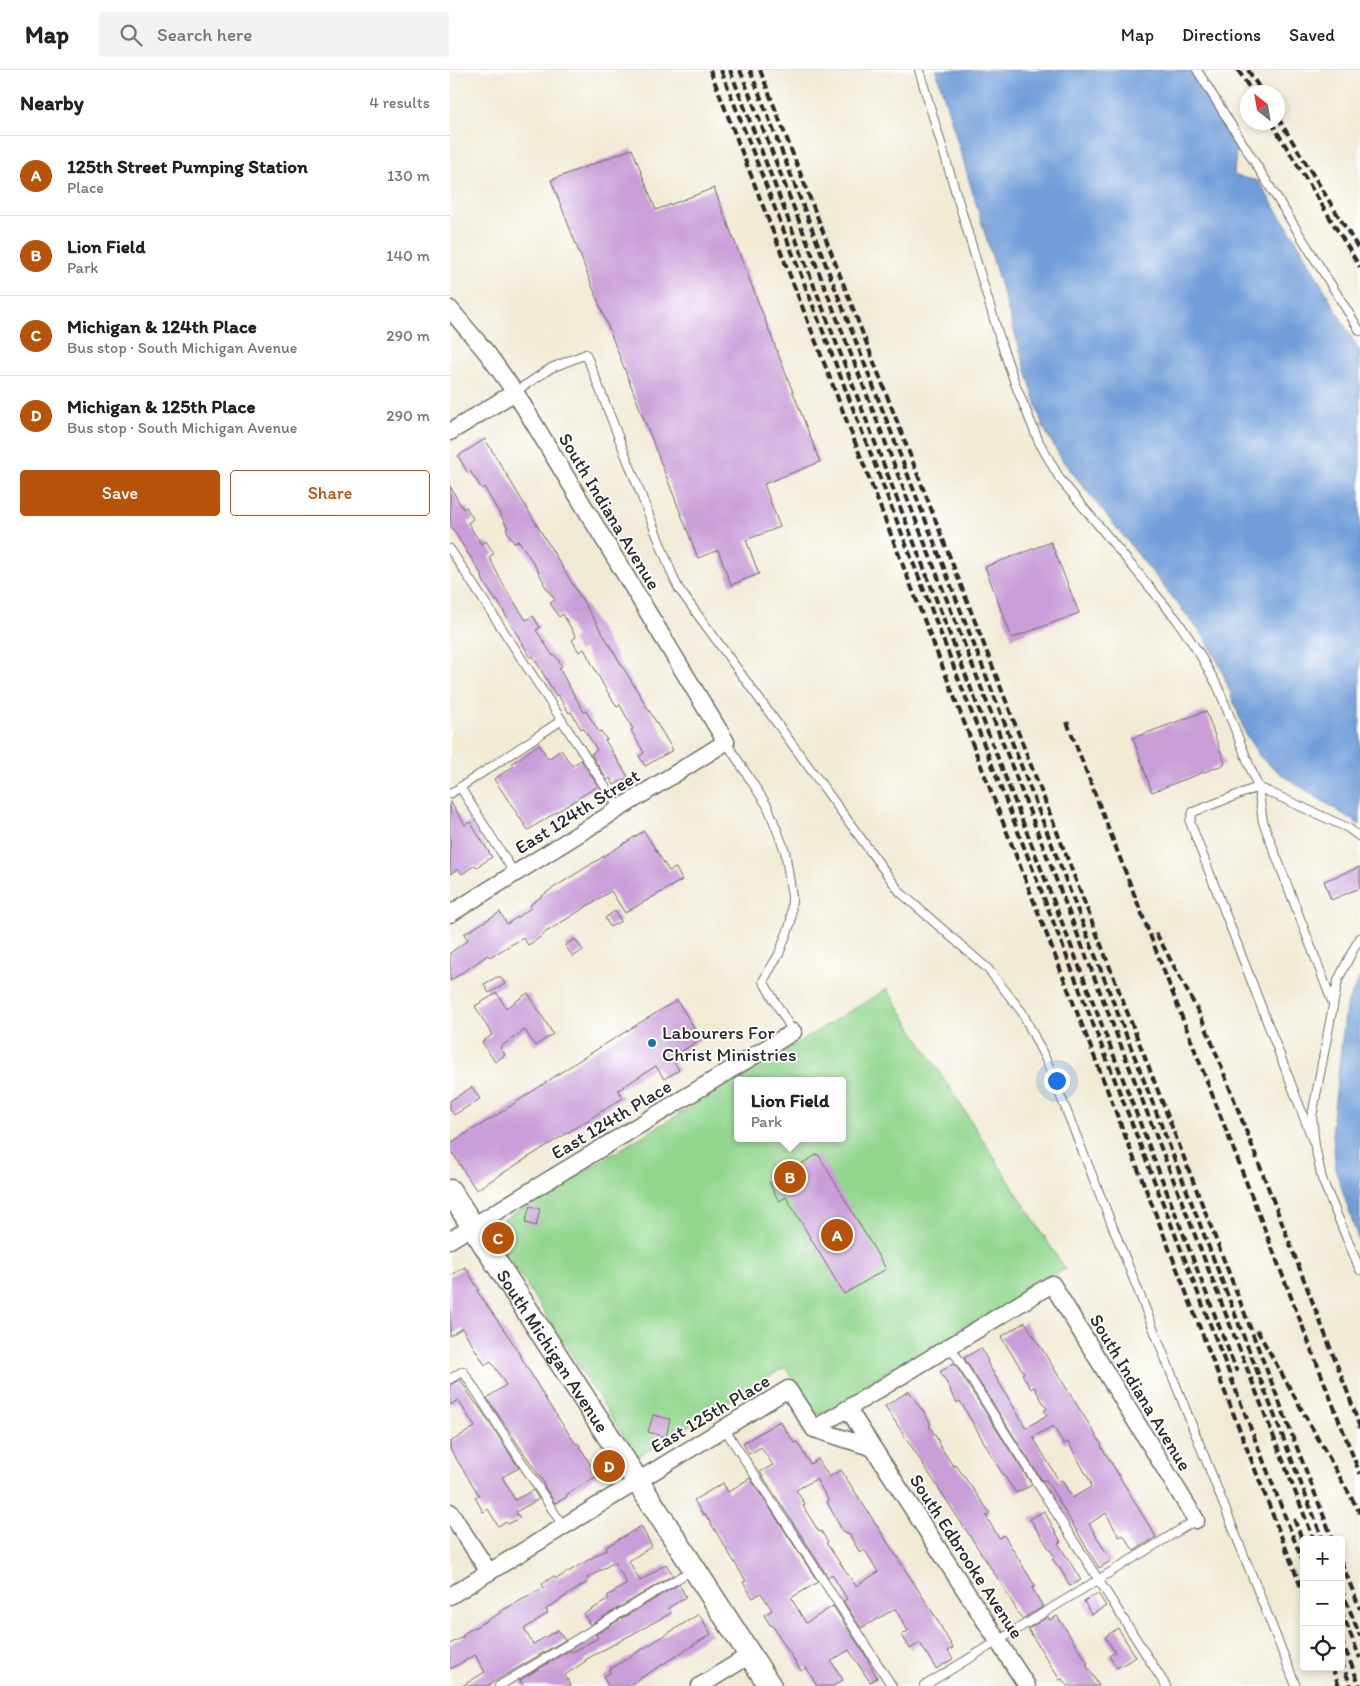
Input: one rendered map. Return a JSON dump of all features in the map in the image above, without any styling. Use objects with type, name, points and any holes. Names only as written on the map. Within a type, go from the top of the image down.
[{"type":"main road","name":"South Michigan Avenue","points":[[450,1191],[770,1686]]},
{"type":"street","name":"South Indiana Avenue","points":[[450,309],[487,353],[515,392],[726,742]]},
{"type":"street","points":[[450,432],[515,392]]},
{"type":"street","name":"East 124th Street","points":[[450,914],[726,742]]},
{"type":"street","name":"East 124th Place","points":[[450,1240],[793,1032]]},
{"type":"street","name":"South Indiana Avenue","points":[[950,1346],[1052,1284],[1196,1520]]},
{"type":"street","points":[[814,1429],[950,1346]]},
{"type":"street","name":"East 125th Place","points":[[450,1596],[788,1389],[814,1429]]},
{"type":"street","name":"South Edbrooke Avenue","points":[[848,1408],[1027,1686]]},
{"type":"street","points":[[814,1429],[873,1448]]},
{"type":"street","points":[[450,1512],[489,1572]]},
{"type":"street","points":[[700,1686],[750,1655]]},
{"type":"lane","points":[[919,70],[1002,346],[1039,442],[1060,479],[1177,620],[1218,687],[1258,787],[1263,822],[1333,1004]]},
{"type":"lane","points":[[1197,70],[1360,331]]},
{"type":"lane","points":[[515,392],[551,368],[586,354],[679,589],[900,892],[988,969],[1022,1012],[1047,1062],[1296,1686]]},
{"type":"lane","points":[[451,554],[619,808]]},
{"type":"lane","points":[[450,794],[562,720]]},
{"type":"lane","points":[[726,742],[768,807],[784,851],[792,896],[791,922],[779,954],[763,981],[793,1032]]},
{"type":"lane","points":[[460,787],[515,874]]},
{"type":"lane","points":[[1315,1146],[1190,822],[1193,812],[1258,787],[1348,828],[1360,837]]},
{"type":"lane","points":[[1360,938],[1338,980],[1312,1116],[1315,1146],[1322,1179],[1360,1270]]},
{"type":"lane","points":[[950,1346],[1166,1686]]},
{"type":"lane","points":[[450,1379],[463,1371],[563,1526]]},
{"type":"lane","points":[[724,1428],[892,1686]]},
{"type":"lane","points":[[924,1686],[1196,1520]]},
{"type":"lane","points":[[499,1686],[694,1568]]},
{"type":"green space","points":[[887,989],[1065,1269],[827,1413],[816,1414],[813,1412],[785,1367],[637,1457],[494,1234],[493,1228],[498,1223],[734,1081],[734,1142],[846,1142],[846,1077],[741,1077]]},
{"type":"water","points":[[936,70],[1189,70],[1237,143],[1234,173],[1236,176],[1258,181],[1296,240],[1360,352],[1360,825],[1282,775],[1260,757],[1246,735],[1221,668],[1205,638],[1062,460],[1043,427]]},
{"type":"water","points":[[1360,976],[1360,1245],[1336,1171],[1332,1125],[1346,1006]]},
{"type":"building","points":[[632,149],[656,210],[714,188],[820,462],[764,484],[780,527],[746,540],[759,574],[731,585],[718,550],[698,558],[551,180]]},
{"type":"building","points":[[485,439],[673,750],[645,766],[639,756],[644,753],[620,705],[617,707],[584,649],[579,652],[572,640],[576,637],[563,614],[559,617],[550,603],[555,600],[543,583],[534,564],[519,541],[514,543],[506,529],[508,528],[484,487],[482,489],[470,471],[468,473],[458,456]]},
{"type":"building","points":[[450,486],[463,509],[466,507],[473,519],[468,523],[481,544],[486,541],[494,554],[489,557],[505,588],[526,620],[533,616],[540,628],[536,630],[562,666],[559,668],[584,712],[586,711],[599,732],[601,731],[628,777],[614,785],[610,778],[607,780],[591,754],[597,750],[571,712],[569,713],[558,695],[556,696],[533,656],[531,658],[497,600],[485,584],[483,577],[450,525]]},
{"type":"building","points":[[1051,542],[1079,613],[1012,638],[985,567]]},
{"type":"building","points":[[1206,711],[1225,764],[1152,792],[1133,738]]},
{"type":"building","points":[[539,744],[548,759],[561,750],[572,766],[581,760],[598,786],[528,830],[494,779],[514,766],[512,763]]},
{"type":"building","points":[[450,801],[465,825],[470,822],[492,857],[462,874],[458,869],[450,874]]},
{"type":"building","points":[[644,831],[669,871],[676,868],[682,880],[625,913],[611,891],[528,945],[523,938],[490,957],[488,955],[450,981],[450,953],[468,940],[464,934],[500,912],[507,924],[531,908],[530,905],[550,890]]},
{"type":"building","points":[[1360,867],[1360,888],[1331,900],[1324,881]]},
{"type":"building","points":[[615,911],[621,921],[610,927],[605,918]]},
{"type":"building","points":[[575,939],[583,950],[573,957],[565,945]]},
{"type":"building","points":[[497,977],[501,977],[505,984],[489,993],[484,984]]},
{"type":"building","points":[[497,993],[506,1008],[528,993],[553,1034],[535,1046],[525,1030],[500,1047],[505,1055],[495,1062],[482,1042],[492,1035],[475,1006]]},
{"type":"building","points":[[677,1000],[701,1039],[671,1058],[679,1070],[664,1079],[656,1066],[618,1090],[623,1098],[476,1190],[450,1149],[450,1143]]},
{"type":"building","points":[[472,1087],[480,1099],[454,1115],[450,1109],[450,1101]]},
{"type":"building","points":[[818,1154],[886,1269],[844,1294],[786,1197],[779,1201],[769,1183]]},
{"type":"building","points":[[530,1206],[540,1209],[536,1226],[525,1223]]},
{"type":"building","points":[[465,1267],[479,1290],[477,1291],[511,1340],[548,1403],[576,1444],[578,1443],[597,1476],[555,1503],[544,1483],[487,1398],[506,1385],[491,1361],[485,1365],[462,1328],[450,1336],[450,1276]]},
{"type":"building","points":[[1025,1322],[1102,1445],[1156,1537],[1134,1551],[1123,1535],[1119,1537],[1106,1513],[1089,1524],[1111,1561],[1099,1568],[1046,1480],[1043,1481],[1041,1479],[964,1358],[981,1348],[987,1362],[1026,1428],[1047,1415],[1044,1411],[1047,1409],[1034,1387],[1031,1389],[1022,1374],[1024,1373],[1001,1337]],"holes":[[[1053,1426],[1064,1444],[1068,1442],[1091,1483],[1091,1487],[1072,1498],[1062,1480],[1059,1481],[1033,1437]]]},
{"type":"building","points":[[954,1363],[1032,1485],[1016,1493],[999,1468],[960,1401],[957,1403],[940,1372]]},
{"type":"building","points":[[461,1379],[519,1468],[502,1477],[515,1500],[533,1490],[539,1499],[516,1512],[520,1518],[508,1524],[506,1522],[498,1526],[488,1509],[483,1512],[475,1497],[479,1495],[450,1449],[450,1442],[475,1427],[458,1400],[450,1405],[450,1385]]},
{"type":"building","points":[[909,1391],[931,1424],[929,1425],[938,1443],[953,1466],[956,1465],[990,1513],[986,1516],[999,1538],[1004,1535],[1035,1586],[1032,1588],[1043,1607],[1022,1619],[1000,1582],[885,1406]]},
{"type":"building","points":[[653,1415],[670,1419],[666,1437],[648,1432]]},
{"type":"building","points":[[780,1421],[794,1443],[797,1442],[810,1464],[818,1459],[829,1477],[841,1470],[935,1616],[953,1648],[948,1651],[953,1659],[936,1669],[920,1643],[910,1649],[902,1635],[908,1631],[895,1609],[861,1628],[843,1601],[847,1599],[832,1574],[828,1577],[760,1472],[773,1465],[761,1447],[749,1454],[743,1443]],"holes":[[[816,1479],[829,1501],[827,1502],[843,1532],[845,1531],[849,1534],[860,1553],[865,1550],[878,1572],[856,1586],[826,1543],[828,1542],[821,1531],[819,1532],[803,1506],[805,1504],[796,1490]]]},
{"type":"building","points":[[750,1478],[818,1582],[791,1598],[806,1623],[833,1606],[867,1658],[877,1678],[870,1682],[849,1650],[831,1661],[843,1680],[833,1686],[817,1686],[806,1667],[801,1671],[772,1625],[770,1625],[764,1615],[772,1610],[761,1593],[753,1598],[743,1582],[746,1581],[705,1514],[703,1515],[694,1500],[723,1483],[728,1492]]},
{"type":"building","points":[[1044,1511],[1061,1542],[1058,1543],[1081,1580],[1070,1586],[1052,1558],[1054,1556],[1030,1519]]},
{"type":"building","points":[[641,1526],[652,1546],[629,1561],[640,1581],[666,1564],[673,1575],[590,1625],[584,1614],[609,1599],[607,1596],[627,1584],[615,1562],[587,1578],[589,1581],[546,1609],[548,1613],[524,1629],[533,1644],[558,1630],[565,1640],[487,1686],[462,1686],[485,1672],[475,1655],[450,1669],[450,1644],[499,1612],[544,1588],[542,1584],[554,1576],[556,1579],[607,1549],[606,1547]]},
{"type":"building","points":[[679,1584],[686,1597],[668,1608],[671,1613],[585,1660],[565,1675],[571,1686],[523,1686],[520,1680],[570,1650],[572,1652],[598,1638],[596,1634]]},
{"type":"building","points":[[1098,1593],[1106,1606],[1091,1615],[1084,1601]]},
{"type":"building","points":[[699,1614],[711,1634],[628,1686],[608,1686],[603,1677],[610,1673],[609,1670]]},
{"type":"building","points":[[1057,1616],[1088,1663],[1086,1664],[1099,1686],[1067,1686],[1062,1679],[1060,1680],[1028,1629],[1048,1617],[1050,1620]]},
{"type":"building","points":[[1118,1628],[1136,1657],[1117,1668],[1109,1656],[1115,1652],[1105,1637]]},
{"type":"railway","points":[[710,70],[1300,1585]]},
{"type":"railway","points":[[721,70],[1300,1555]]},
{"type":"railway","points":[[730,70],[1237,1372]]},
{"type":"railway","points":[[740,70],[1312,1536]]},
{"type":"railway","points":[[750,70],[1321,1536]]},
{"type":"railway","points":[[760,70],[1331,1536]]},
{"type":"railway","points":[[1238,70],[1248,85]]},
{"type":"railway","points":[[1248,70],[1258,85]]},
{"type":"railway","points":[[1285,129],[1360,251]]},
{"type":"railway","points":[[1276,130],[1360,267]]},
{"type":"railway","points":[[1067,722],[1360,1474]]},
{"type":"railway","points":[[1156,933],[1209,1035],[1360,1428]]},
{"type":"railway","points":[[1257,1330],[1360,1513]]},
{"type":"railway","points":[[1294,1519],[1301,1536]]},
{"type":"railway","points":[[1345,1571],[1360,1609]]},
{"type":"railway","points":[[1345,1598],[1360,1636]]},
{"type":"railway","points":[[1345,1620],[1360,1658]]},
{"type":"railway","points":[[1345,1649],[1360,1686]]},
{"type":"railway","points":[[1333,1671],[1339,1686]]},
{"type":"railway","points":[[1345,1671],[1351,1686]]},
{"type":"place","name":"Labourers For Christ Ministries","points":[[652,1043]]},
{"type":"place","name":"Lion Field","points":[[790,1177]]},
{"type":"place","name":"125th Street Pumping Station","points":[[837,1235]]},
{"type":"place","name":"Michigan & 124th Place","points":[[498,1238]]},
{"type":"place","name":"Michigan & 125th Place","points":[[609,1466]]}]
